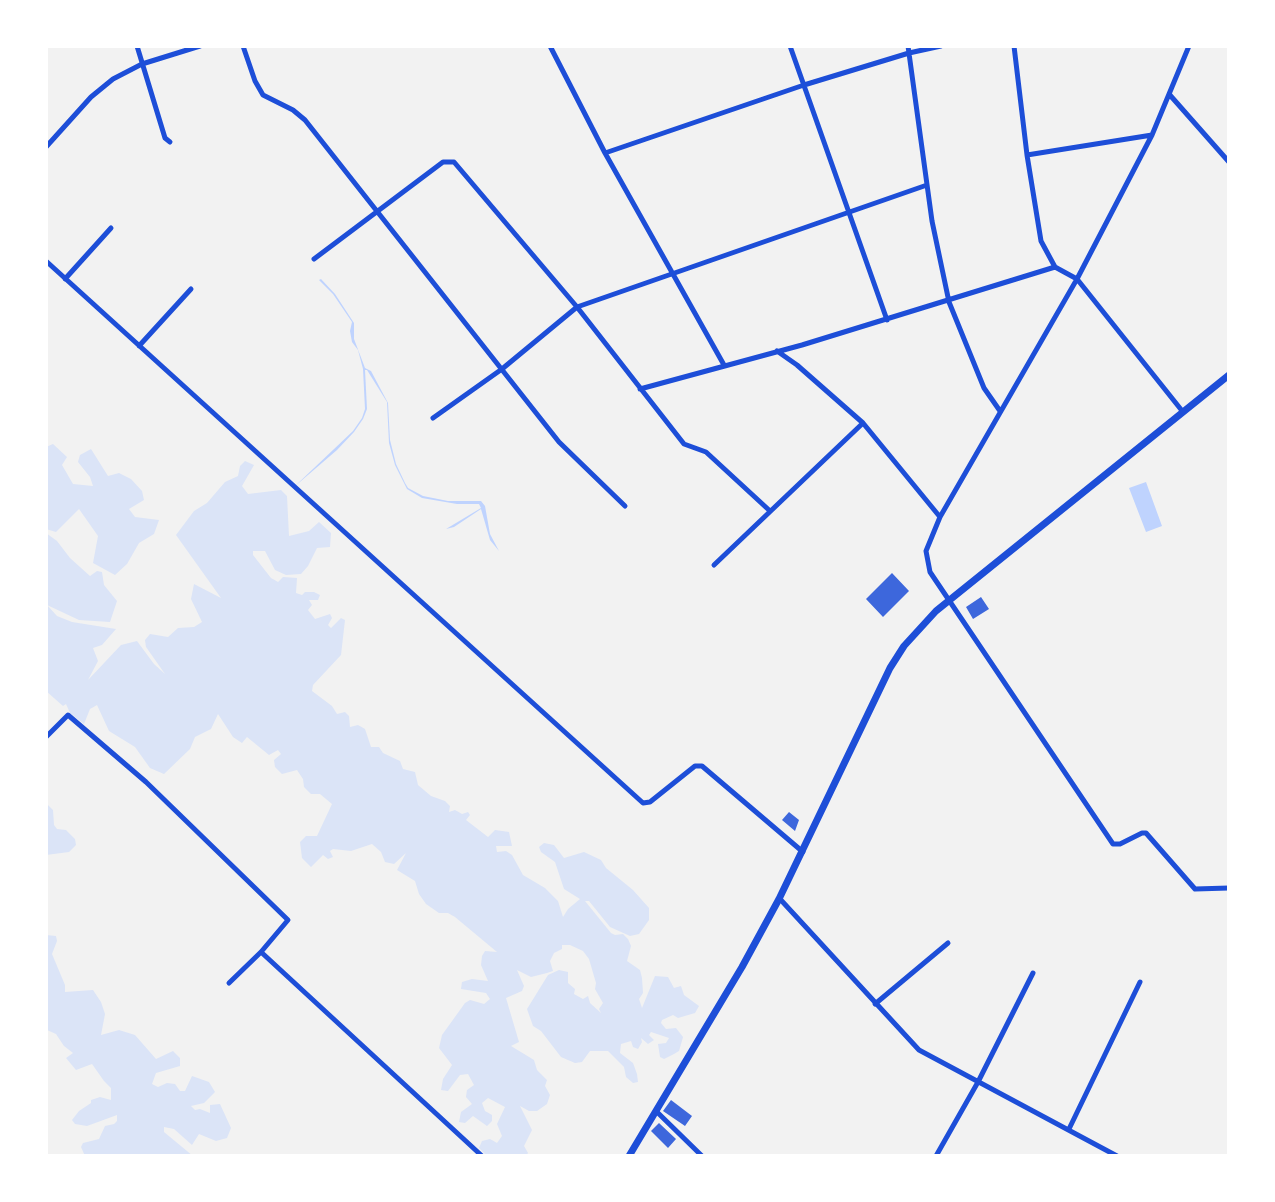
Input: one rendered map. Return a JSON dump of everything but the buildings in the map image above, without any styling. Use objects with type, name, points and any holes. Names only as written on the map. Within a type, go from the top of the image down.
[{"type":"main road","points":[[629,1156],[779,899],[890,668],[904,646],[949,600],[1229,375]]},
{"type":"street","points":[[137,46],[165,138],[170,142]]},
{"type":"street","points":[[46,147],[102,87],[142,64],[200,46]]},
{"type":"street","points":[[243,46],[257,87],[263,95],[293,110],[305,120],[559,442],[625,506]]},
{"type":"street","points":[[550,46],[605,153],[724,365]]},
{"type":"street","points":[[790,46],[887,320]]},
{"type":"street","points":[[605,153],[908,49],[941,46]]},
{"type":"street","points":[[1014,46],[1041,241],[1055,267],[1077,279],[1183,412]]},
{"type":"street","points":[[1189,46],[1152,135],[1077,279],[940,517],[926,551],[926,562],[1113,844],[1146,833],[1195,889],[1229,888]]},
{"type":"street","points":[[908,49],[927,185],[949,302],[984,388],[1000,411]]},
{"type":"street","points":[[1169,94],[1229,162]]},
{"type":"street","points":[[1027,155],[1152,135]]},
{"type":"street","points":[[314,259],[443,162],[454,162],[577,307],[684,444],[706,452],[770,511]]},
{"type":"street","points":[[433,418],[502,369],[577,307],[927,185]]},
{"type":"street","points":[[65,279],[111,228]]},
{"type":"street","points":[[46,261],[643,803],[650,802],[695,766],[702,766],[803,852]]},
{"type":"street","points":[[640,389],[949,302],[1055,267]]},
{"type":"street","points":[[139,346],[191,289]]},
{"type":"street","points":[[797,365],[793,358],[799,346]]},
{"type":"street","points":[[777,351],[863,423],[940,517]]},
{"type":"street","points":[[714,565],[863,423]]},
{"type":"street","points":[[46,737],[68,715],[146,782],[288,920],[229,983]]},
{"type":"street","points":[[779,899],[919,1050],[1117,1156]]},
{"type":"street","points":[[875,1004],[948,943]]},
{"type":"street","points":[[261,952],[482,1156]]},
{"type":"street","points":[[936,1156],[978,1082],[1033,973]]},
{"type":"street","points":[[1069,1129],[1140,982]]},
{"type":"street","points":[[656,1111],[702,1156]]},
{"type":"shaded area","points":[[53,444],[67,457],[62,465],[73,484],[93,486],[78,462],[80,455],[91,449],[108,476],[119,473],[131,479],[142,491],[144,500],[129,509],[135,517],[159,520],[154,534],[139,543],[127,564],[115,575],[93,563],[98,536],[79,509],[56,532],[46,529],[46,447]]},
{"type":"shaded area","points":[[245,461],[254,465],[242,486],[248,494],[281,490],[287,496],[289,536],[309,531],[319,522],[331,533],[330,547],[317,548],[301,574],[286,575],[275,570],[265,551],[253,551],[271,578],[278,582],[283,577],[297,578],[296,593],[314,592],[320,595],[318,600],[309,600],[312,605],[308,610],[315,619],[330,614],[332,618],[328,625],[331,628],[341,618],[345,620],[341,655],[313,685],[312,691],[332,706],[337,714],[345,712],[349,716],[350,727],[358,725],[365,729],[371,747],[379,747],[383,753],[400,761],[403,769],[415,772],[418,785],[431,796],[445,801],[450,806],[449,812],[468,812],[470,815],[466,820],[488,837],[495,830],[509,832],[512,846],[496,846],[497,852],[506,851],[512,855],[523,875],[545,888],[558,901],[563,917],[580,899],[564,889],[555,862],[539,847],[544,843],[554,845],[564,858],[584,852],[601,860],[649,908],[649,920],[639,934],[630,936],[610,927],[589,901],[585,901],[611,933],[623,934],[628,939],[631,946],[627,961],[640,970],[642,978],[643,993],[639,999],[642,1008],[655,976],[668,977],[674,988],[681,986],[684,995],[699,1006],[695,1013],[678,1018],[673,1015],[662,1020],[666,1029],[676,1028],[683,1037],[679,1051],[664,1059],[660,1057],[658,1044],[666,1043],[669,1038],[651,1032],[649,1035],[654,1040],[648,1044],[641,1038],[638,1049],[633,1047],[631,1041],[621,1044],[620,1053],[633,1063],[637,1074],[638,1082],[633,1083],[626,1077],[624,1067],[608,1051],[590,1051],[582,1062],[575,1063],[561,1057],[541,1031],[533,1026],[527,1009],[548,975],[559,970],[568,972],[568,983],[575,989],[574,994],[583,999],[588,996],[590,1003],[601,1013],[599,1009],[603,1003],[595,989],[589,959],[583,951],[562,945],[550,961],[553,971],[531,977],[517,970],[524,986],[522,991],[506,998],[519,1042],[511,1046],[534,1060],[537,1070],[547,1080],[545,1086],[550,1095],[547,1104],[537,1111],[520,1106],[532,1130],[524,1146],[528,1153],[526,1156],[487,1156],[479,1148],[482,1141],[490,1139],[497,1143],[502,1136],[497,1124],[505,1107],[488,1098],[482,1103],[485,1111],[492,1115],[492,1121],[487,1126],[473,1116],[465,1123],[459,1122],[461,1112],[472,1104],[466,1097],[467,1090],[474,1085],[468,1074],[460,1075],[448,1091],[441,1090],[443,1079],[452,1065],[439,1048],[442,1035],[465,1003],[470,1000],[484,1004],[490,999],[486,993],[461,989],[462,982],[472,979],[488,981],[481,965],[482,956],[485,951],[497,952],[455,917],[439,913],[426,904],[415,881],[397,870],[406,853],[394,864],[385,862],[381,852],[372,844],[351,851],[333,849],[330,851],[333,857],[328,859],[323,855],[311,867],[302,858],[300,842],[306,836],[317,836],[332,804],[320,794],[311,794],[304,787],[297,770],[282,774],[275,767],[274,760],[281,754],[278,750],[269,755],[247,737],[242,743],[233,737],[218,714],[211,729],[195,737],[190,749],[164,774],[150,768],[135,747],[109,731],[97,705],[90,709],[84,724],[70,713],[66,704],[63,706],[46,691],[46,533],[90,576],[97,571],[102,572],[104,585],[117,601],[110,622],[79,620],[47,605],[57,616],[72,622],[116,629],[102,645],[93,648],[98,661],[88,680],[121,645],[137,641],[165,674],[146,647],[145,640],[150,634],[168,637],[178,628],[194,627],[202,622],[191,599],[194,584],[221,598],[176,535],[194,511],[207,503],[225,482],[238,476],[240,466]]},
{"type":"shaded area","points":[[46,803],[53,810],[57,829],[66,830],[75,839],[76,845],[69,852],[46,855]]},
{"type":"shaded area","points":[[46,935],[56,936],[52,954],[65,992],[93,990],[101,1002],[105,1014],[101,1035],[119,1030],[135,1035],[156,1059],[173,1051],[180,1058],[180,1066],[156,1073],[152,1084],[158,1087],[175,1084],[180,1091],[185,1091],[192,1076],[209,1082],[215,1092],[204,1103],[191,1106],[210,1113],[210,1105],[220,1104],[231,1128],[227,1138],[216,1141],[199,1134],[192,1145],[174,1129],[164,1127],[164,1132],[193,1156],[85,1156],[81,1147],[83,1143],[99,1139],[105,1126],[117,1121],[117,1115],[87,1126],[75,1124],[72,1120],[91,1100],[100,1097],[111,1100],[111,1088],[92,1064],[76,1070],[66,1058],[73,1053],[56,1034],[47,1030]]},
{"type":"water","points":[[321,279],[354,323],[354,339],[365,368],[371,371],[388,403],[390,440],[396,464],[408,488],[423,496],[448,501],[481,501],[485,506],[490,534],[499,551],[490,540],[481,509],[446,529],[481,508],[479,504],[457,504],[422,498],[407,489],[395,465],[389,443],[387,402],[367,370],[367,409],[363,419],[354,432],[337,450],[294,487],[353,431],[365,409],[363,369],[358,350],[352,342],[352,322]]},
{"type":"water","points":[[1146,482],[1162,526],[1146,532],[1129,488]]}]
